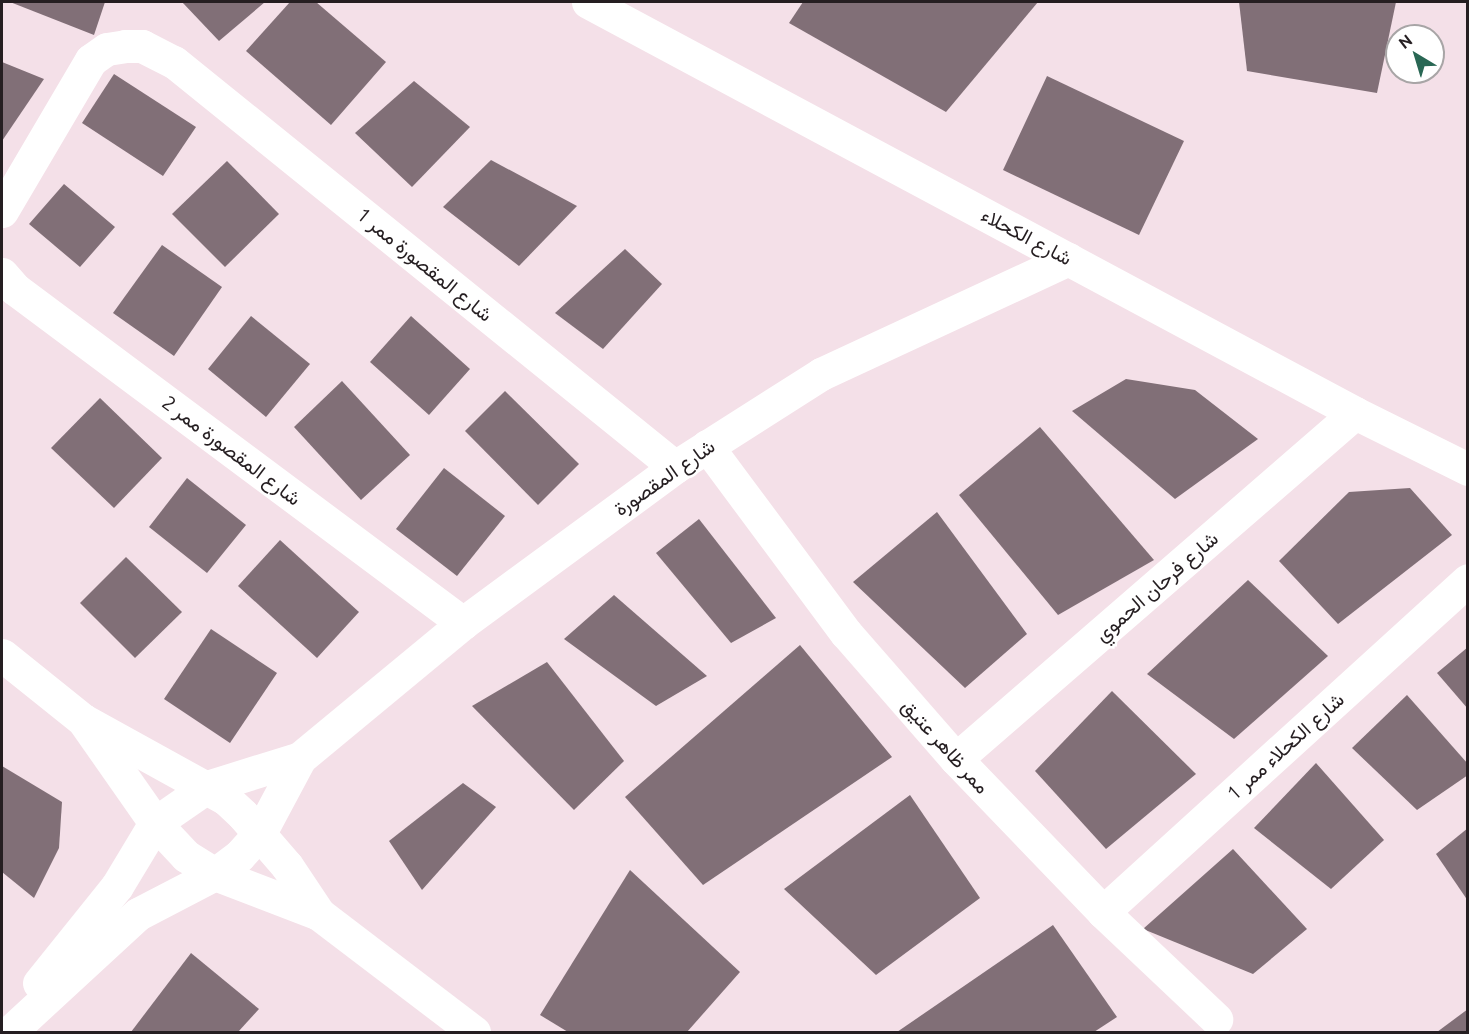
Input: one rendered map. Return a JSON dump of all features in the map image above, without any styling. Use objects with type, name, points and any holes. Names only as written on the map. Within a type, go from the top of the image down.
[{"type":"street","name":"شارع الكحلاء","points":[[588,2],[1355,413],[1467,469]]},
{"type":"street","name":"شارع المقصورة ممر 1","points":[[2,211],[91,60],[107,49],[142,46],[174,62],[675,467]]},
{"type":"street","name":"شارع المقصورة","points":[[155,823],[207,787],[300,758],[464,623],[675,467],[821,374],[1069,259]]},
{"type":"street","name":"شارع المقصورة ممر 2","points":[[2,274],[15,289],[464,623]]},
{"type":"street","name":"شارع فرحان الحموي","points":[[956,759],[1355,413]]},
{"type":"street","name":"ممر ظاهر عتيق","points":[[707,446],[846,633],[956,759],[1215,1028]]},
{"type":"street","name":"شارع الكحلاء ممر 1","points":[[1103,912],[1467,580]]},
{"type":"street","points":[[2,655],[83,720],[226,799],[287,866],[319,914]]},
{"type":"street","points":[[83,720],[155,823],[186,856],[215,874],[319,914],[474,1032]]},
{"type":"street","name":"شارع المقصورة","points":[[10,1032],[138,914],[215,874],[239,856],[260,834],[300,758]]},
{"type":"street","points":[[2,1029],[117,886],[155,823]]},
{"type":"building","points":[[10,2],[105,2],[94,35]]},
{"type":"building","points":[[182,2],[265,2],[219,41]]},
{"type":"building","points":[[290,2],[316,2],[386,62],[331,125],[246,51]]},
{"type":"building","points":[[803,2],[1038,2],[946,112],[789,23]]},
{"type":"building","points":[[1239,2],[1396,2],[1391,24],[1385,24],[1385,55],[1377,93],[1247,71]]},
{"type":"building","points":[[2,62],[44,79],[2,141]]},
{"type":"building","points":[[114,74],[196,127],[163,176],[82,123]]},
{"type":"building","points":[[1047,76],[1184,141],[1139,235],[1003,170]]},
{"type":"building","points":[[414,81],[470,127],[412,187],[355,133]]},
{"type":"building","points":[[491,160],[577,206],[519,266],[443,207]]},
{"type":"building","points":[[227,161],[279,214],[225,267],[172,214]]},
{"type":"building","points":[[64,184],[115,227],[80,267],[29,224]]},
{"type":"building","points":[[162,245],[222,287],[174,356],[113,313]]},
{"type":"building","points":[[625,249],[662,284],[603,349],[555,313]]},
{"type":"building","points":[[251,316],[310,364],[266,417],[208,369]]},
{"type":"building","points":[[411,316],[470,369],[429,415],[370,362]]},
{"type":"building","points":[[1126,379],[1195,390],[1258,439],[1175,499],[1072,411]]},
{"type":"building","points":[[342,381],[410,455],[361,500],[294,427]]},
{"type":"building","points":[[505,391],[579,464],[538,505],[465,431]]},
{"type":"building","points":[[100,398],[162,458],[114,508],[51,448]]},
{"type":"building","points":[[1040,427],[1154,560],[1058,615],[959,495]]},
{"type":"building","points":[[444,468],[505,516],[457,576],[396,529]]},
{"type":"building","points":[[187,478],[246,525],[207,573],[149,527]]},
{"type":"building","points":[[1410,488],[1452,535],[1338,624],[1279,561],[1349,492]]},
{"type":"building","points":[[937,512],[1027,634],[965,688],[853,582]]},
{"type":"building","points":[[699,519],[776,618],[731,643],[656,553]]},
{"type":"building","points":[[280,540],[359,612],[317,658],[238,586]]},
{"type":"building","points":[[126,557],[182,612],[135,658],[80,603]]},
{"type":"building","points":[[1248,580],[1328,656],[1234,739],[1147,674]]},
{"type":"building","points":[[614,595],[707,676],[656,706],[564,639]]},
{"type":"building","points":[[211,629],[277,673],[230,743],[164,699]]},
{"type":"building","points":[[800,645],[892,757],[703,885],[625,797]]},
{"type":"building","points":[[1468,647],[1468,709],[1437,673]]},
{"type":"building","points":[[547,662],[624,761],[574,810],[472,706]]},
{"type":"building","points":[[1112,691],[1196,774],[1106,849],[1035,771]]},
{"type":"building","points":[[1407,695],[1468,764],[1468,775],[1417,810],[1352,748]]},
{"type":"building","points":[[1316,763],[1384,840],[1331,889],[1254,828]]},
{"type":"building","points":[[2,766],[62,802],[59,848],[34,898],[2,872]]},
{"type":"building","points":[[463,783],[496,807],[422,890],[389,841]]},
{"type":"building","points":[[910,795],[980,898],[876,975],[784,889]]},
{"type":"building","points":[[1468,828],[1468,901],[1436,854]]},
{"type":"building","points":[[1233,849],[1307,929],[1253,974],[1143,929]]},
{"type":"building","points":[[630,870],[740,972],[687,1032],[568,1032],[540,1015]]},
{"type":"building","points":[[1053,925],[1117,1017],[1094,1032],[897,1032]]},
{"type":"building","points":[[191,953],[259,1009],[238,1032],[131,1032]]},
{"type":"building","points":[[1468,1009],[1468,1032],[1437,1032]]}]
